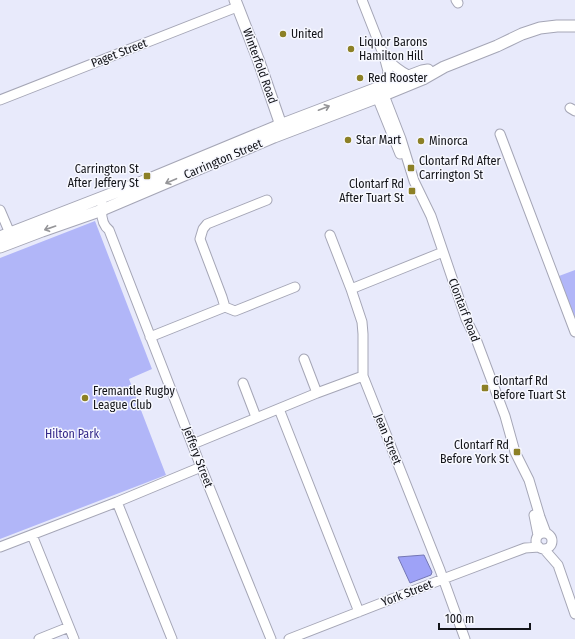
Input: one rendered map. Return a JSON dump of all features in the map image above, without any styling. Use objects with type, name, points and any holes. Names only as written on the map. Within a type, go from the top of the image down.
[{"type":"main road","name":"Winterfold Road","points":[[237,2],[286,128]]},
{"type":"main road","name":"Carrington Street","points":[[380,91],[423,79],[444,67],[497,46],[522,34],[540,28],[575,26]]},
{"type":"main road","name":"Carrington Street","points":[[497,46],[550,33],[575,32]]},
{"type":"main road","name":"Carrington Street","points":[[0,247],[8,238],[79,206],[286,128],[380,91],[422,71],[444,67]]},
{"type":"main road","name":"Carrington Street","points":[[8,238],[102,210],[286,128]]},
{"type":"street","points":[[362,0],[384,56],[388,71],[380,91]]},
{"type":"street","name":"Paget Street","points":[[0,100],[237,2]]},
{"type":"street","points":[[384,56],[401,72],[410,76]]},
{"type":"street","name":"Clontarf Road","points":[[380,91],[401,139],[414,181],[429,212],[466,319],[476,339],[508,424],[516,452],[529,480],[540,518],[542,541],[560,571],[575,614]]},
{"type":"street","points":[[500,134],[575,332]]},
{"type":"street","points":[[79,206],[93,206],[102,210],[103,202],[109,195]]},
{"type":"street","points":[[224,308],[222,297],[200,239],[203,229],[207,224],[267,200]]},
{"type":"street","points":[[0,210],[8,238]]},
{"type":"street","name":"Jeffery Street","points":[[102,210],[101,214],[106,227],[109,230],[201,468],[271,639]]},
{"type":"street","name":"Jean Street","points":[[330,235],[351,289],[363,328],[363,376],[465,639]]},
{"type":"street","points":[[351,289],[442,253]]},
{"type":"street","points":[[150,337],[224,308],[235,310],[295,287]]},
{"type":"street","points":[[304,359],[316,393]]},
{"type":"street","points":[[193,444],[316,393],[363,376]]},
{"type":"street","points":[[243,383],[256,417]]},
{"type":"street","points":[[279,408],[359,612]]},
{"type":"street","points":[[0,547],[32,536],[201,468]]},
{"type":"street","points":[[117,502],[172,639]]},
{"type":"street","points":[[32,536],[74,639]]},
{"type":"street","name":"York Street","points":[[289,639],[303,636],[359,612],[542,541]]},
{"type":"street","points":[[39,639],[69,627]]},
{"type":"green space","name":"Hilton Park","points":[[95,221],[152,369],[129,379],[166,475],[0,539],[0,258]]},
{"type":"green space","points":[[575,270],[575,316],[574,316],[559,276]]},
{"type":"shaded area","points":[[424,555],[432,572],[431,575],[410,583],[398,557]]},
{"type":"place","name":"United","points":[[283,34]]},
{"type":"place","name":"Liquor Barons Hamilton Hill","points":[[351,49]]},
{"type":"place","name":"Red Rooster","points":[[360,78]]},
{"type":"place","name":"Star Mart","points":[[348,140]]},
{"type":"place","name":"Minorca","points":[[421,141]]},
{"type":"place","name":"Clontarf Rd After Carrington St","points":[[411,168]]},
{"type":"place","name":"Carrington St After Jeffery St","points":[[147,176]]},
{"type":"place","name":"Clontarf Rd After Tuart St","points":[[412,191]]},
{"type":"place","name":"Clontarf Rd Before Tuart St","points":[[485,388]]},
{"type":"place","name":"Fremantle Rugby League Club","points":[[85,398]]},
{"type":"place","name":"Clontarf Rd Before York St","points":[[517,452]]}]
